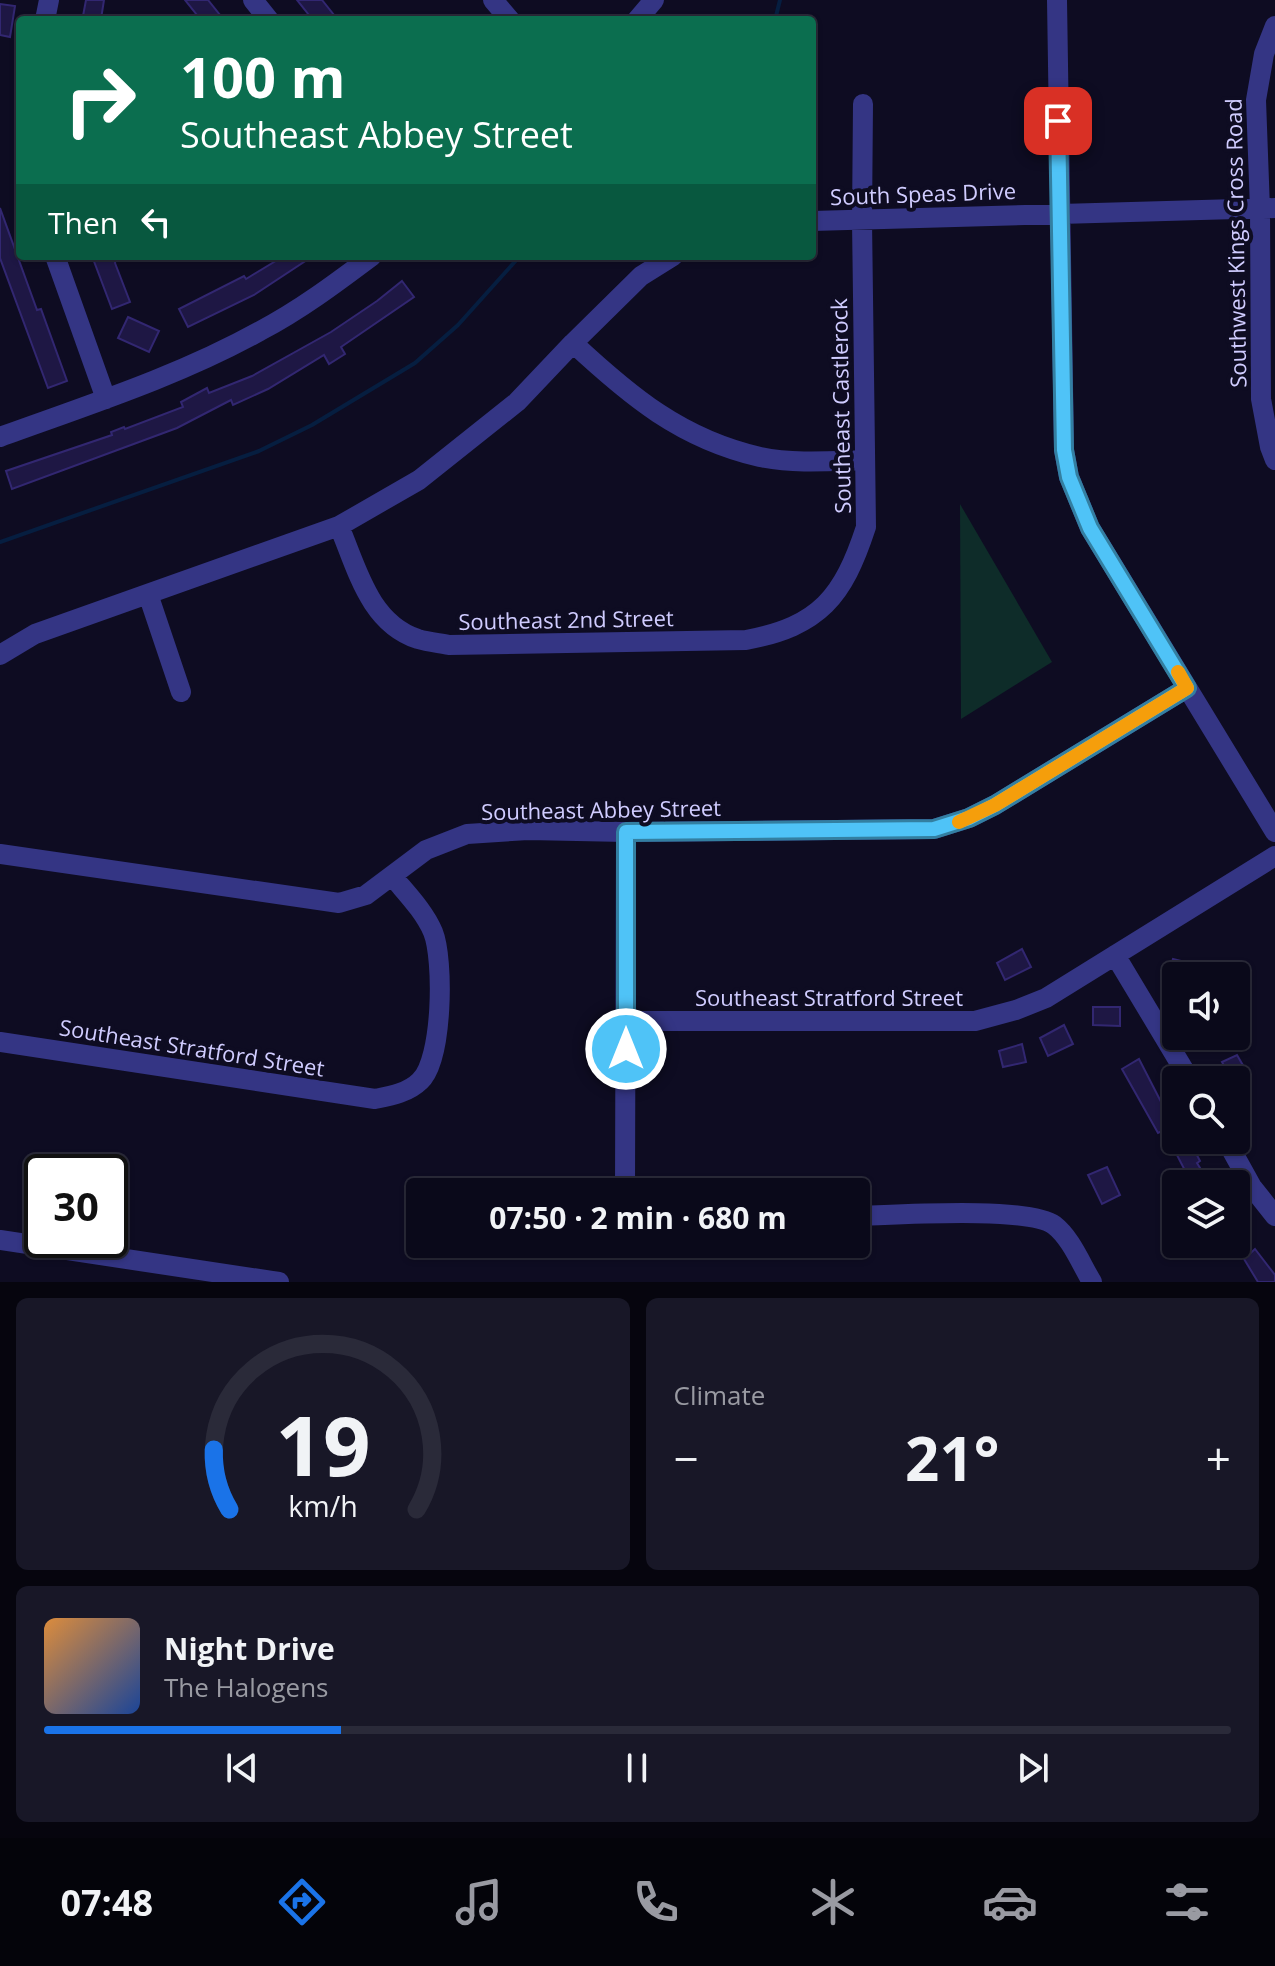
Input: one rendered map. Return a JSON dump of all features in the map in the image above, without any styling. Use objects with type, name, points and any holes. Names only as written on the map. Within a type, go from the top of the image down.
[{"type":"street","points":[[253,0],[266,16]]},
{"type":"street","points":[[493,0],[507,16]]},
{"type":"street","points":[[640,16],[654,0]]},
{"type":"street","points":[[1057,0],[1064,450],[1069,477],[1090,528],[1275,832]]},
{"type":"street","name":"Southwest Kings Cross Road","points":[[1275,26],[1264,54],[1256,100],[1268,208],[1261,399],[1275,460]]},
{"type":"street","name":"Southeast Castlerock","points":[[763,636],[778,634],[802,624],[841,587],[857,556],[866,527],[863,104]]},
{"type":"street","name":"South Speas Drive","points":[[816,221],[1268,208]]},
{"type":"street","points":[[56,260],[106,399]]},
{"type":"street","points":[[0,437],[106,399],[260,332],[331,287],[367,260]]},
{"type":"street","points":[[0,655],[35,634],[339,526],[419,480],[472,441],[517,402],[641,276],[667,260]]},
{"type":"street","points":[[573,343],[621,388],[648,408],[715,442],[761,457],[804,461],[865,460]]},
{"type":"street","name":"Southeast 2nd Street","points":[[339,526],[371,602],[390,624],[417,639],[449,645],[746,640],[763,636]]},
{"type":"street","points":[[148,594],[181,692]]},
{"type":"street","name":"Southeast Abbey Street","points":[[0,854],[339,903],[366,895],[426,850],[467,834],[528,830],[934,829],[952,825],[995,805],[1187,688]]},
{"type":"street","points":[[625,1178],[626,832]]},
{"type":"street","name":"Southeast Stratford Street","points":[[626,1021],[975,1021],[1046,998],[1275,856]]},
{"type":"street","name":"Southeast Stratford Street","points":[[0,1042],[375,1099],[426,1089],[439,1033],[438,961],[434,934],[418,906],[393,877]]},
{"type":"street","points":[[1115,955],[1182,1066]]},
{"type":"street","points":[[1234,1154],[1252,1187],[1275,1216]]},
{"type":"street","points":[[870,1216],[1015,1214],[1055,1217],[1092,1282]]},
{"type":"street","points":[[0,1240],[279,1282]]},
{"type":"green space","points":[[960,504],[1052,662],[961,719]]},
{"type":"building","points":[[86,0],[104,0],[101,16],[83,16]]},
{"type":"building","points":[[185,0],[208,0],[221,16],[198,16]]},
{"type":"building","points":[[297,0],[322,0],[335,16],[310,16]]},
{"type":"building","points":[[0,4],[15,6],[10,37],[0,35]]},
{"type":"building","points":[[0,208],[16,260],[19,260],[37,310],[41,309],[67,381],[48,388],[0,258]]},
{"type":"building","points":[[94,260],[115,260],[130,302],[112,309]]},
{"type":"building","points":[[277,260],[307,260],[254,295],[188,327],[179,309],[244,276],[246,279]]},
{"type":"building","points":[[402,281],[414,297],[341,347],[345,354],[329,364],[324,355],[268,389],[233,405],[231,400],[177,428],[12,489],[6,471],[183,407],[181,402],[207,388],[209,393],[252,376],[331,332]]},
{"type":"building","points":[[128,317],[159,331],[149,352],[118,338]]},
{"type":"building","points":[[1022,949],[1031,967],[1005,980],[997,963]]},
{"type":"building","points":[[1093,1007],[1120,1007],[1120,1026],[1093,1025]]},
{"type":"building","points":[[1064,1025],[1073,1044],[1048,1056],[1040,1038]]},
{"type":"building","points":[[1022,1044],[1026,1062],[1003,1067],[999,1051]]},
{"type":"building","points":[[1237,1055],[1243,1066],[1224,1066],[1222,1062]]},
{"type":"building","points":[[1139,1059],[1162,1104],[1162,1131],[1158,1133],[1122,1069]]},
{"type":"building","points":[[1176,1154],[1196,1154],[1201,1170],[1185,1170]]},
{"type":"building","points":[[1107,1167],[1120,1195],[1102,1204],[1088,1175]]},
{"type":"building","points":[[1255,1249],[1275,1275],[1275,1282],[1258,1282],[1244,1259],[1250,1258]]},
{"type":"waterway","points":[[776,16],[780,0]]},
{"type":"waterway","points":[[0,542],[259,451],[312,425],[415,363],[458,325],[516,260]]},
{"type":"slow traffic","points":[[959,822],[995,805],[1187,688],[1178,672]]},
{"type":"route","points":[[626,1049],[626,832],[934,829],[952,825],[995,805],[1187,688],[1090,528],[1069,477],[1064,450],[1058,121]]}]
